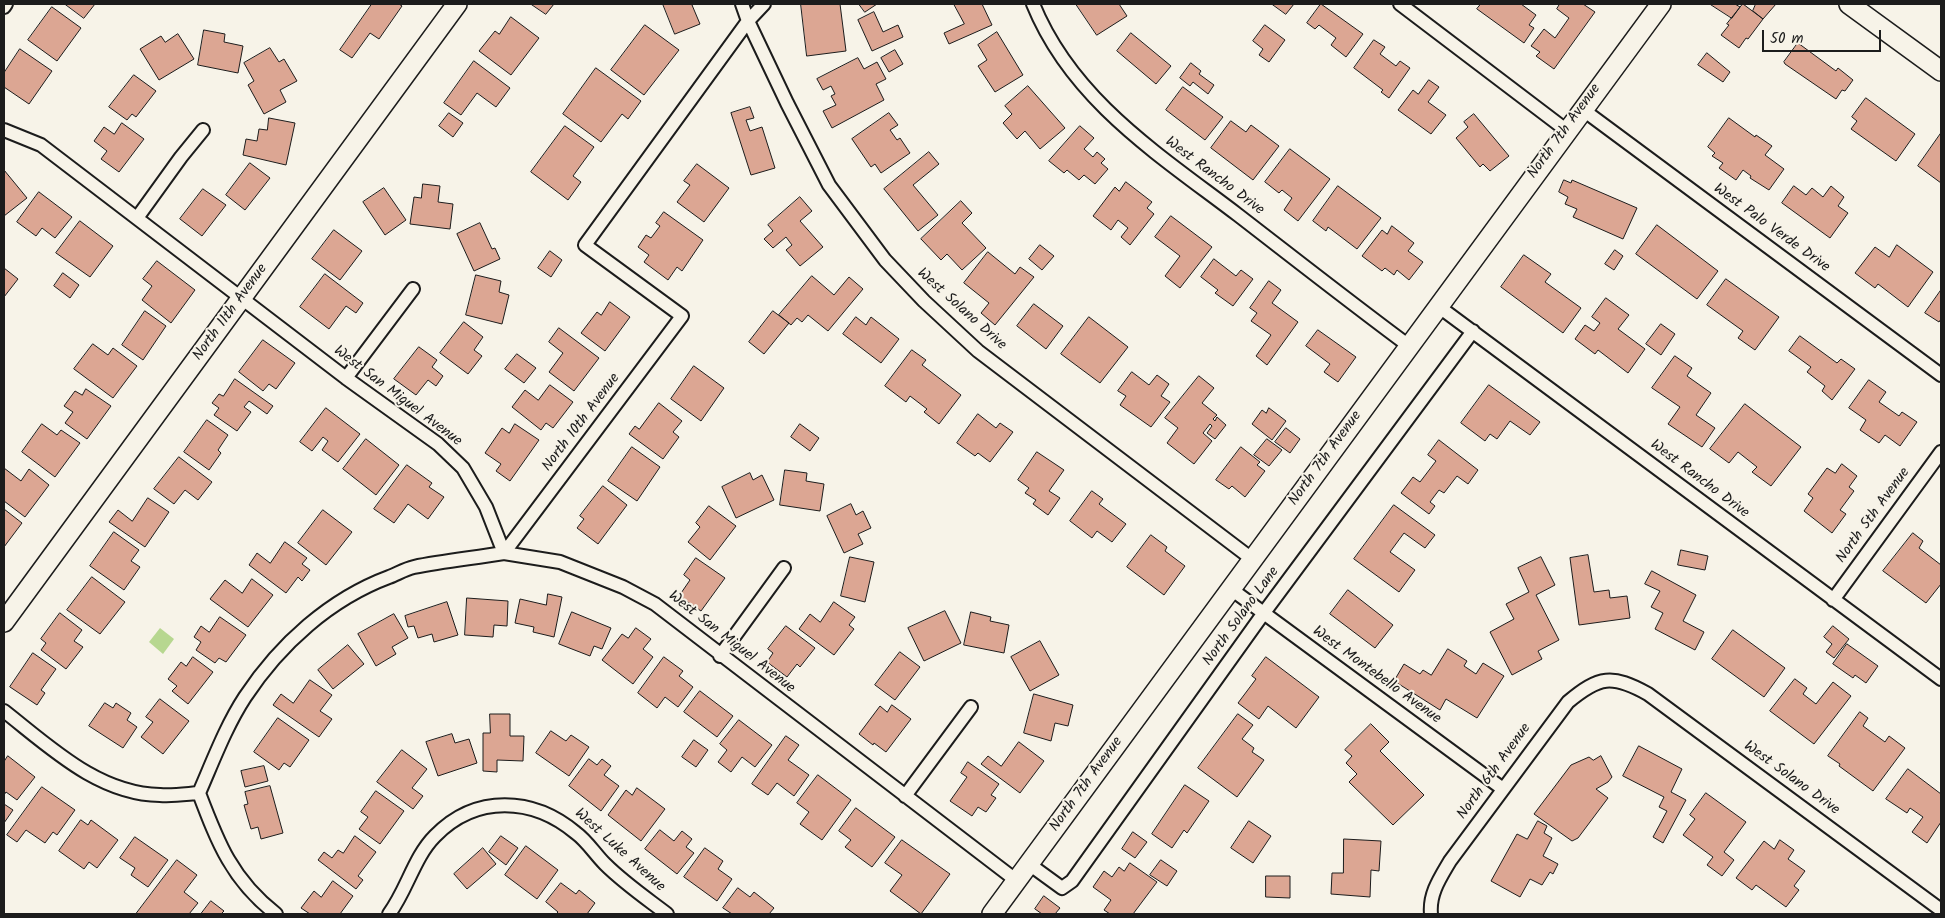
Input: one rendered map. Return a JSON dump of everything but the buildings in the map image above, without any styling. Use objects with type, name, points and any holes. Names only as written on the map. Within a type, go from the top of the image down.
[{"type":"main road","name":"North 11th Avenue","points":[[4,622],[458,4]]},
{"type":"main road","name":"North 7th Avenue","points":[[992,914],[1566,130],[1661,4]]},
{"type":"main road","points":[[1850,4],[1941,71]]},
{"type":"street","name":"West Solano Drive","points":[[742,4],[748,21],[787,103],[829,185],[885,260],[924,301],[978,351],[1252,560]]},
{"type":"street","name":"North 10th Avenue","points":[[504,553],[682,316],[585,245],[748,21],[764,4]]},
{"type":"street","name":"West Rancho Drive","points":[[1032,4],[1047,33],[1072,72],[1100,105],[1150,150],[1409,346]]},
{"type":"street","points":[[1400,4],[1566,130]]},
{"type":"street","name":"West Palo Verde Drive","points":[[1582,109],[1941,375]]},
{"type":"street","name":"West San Miguel Avenue","points":[[4,130],[41,145],[241,299],[438,444],[463,468],[486,506],[504,553],[560,562],[623,587],[655,604],[720,656],[1017,881]]},
{"type":"street","points":[[137,218],[180,157],[202,130]]},
{"type":"street","points":[[346,378],[413,289]]},
{"type":"street","name":"West Rancho Drive","points":[[1438,306],[1941,680]]},
{"type":"street","name":"North Solano Lane","points":[[1029,864],[1062,888],[1072,881],[1263,614],[1473,331]]},
{"type":"street","name":"North 5th Avenue","points":[[1833,600],[1941,452]]},
{"type":"street","points":[[276,914],[252,894],[240,880],[212,827],[199,793],[225,734],[245,697],[272,663],[301,632],[332,606],[368,585],[413,568],[504,553]]},
{"type":"street","points":[[720,656],[784,568]]},
{"type":"street","name":"West Montebello Avenue","points":[[1230,590],[1503,789]]},
{"type":"street","name":"West Solano Drive","points":[[1618,680],[1648,694],[1941,910]]},
{"type":"street","name":"North 6th Avenue","points":[[1431,914],[1430,906],[1436,885],[1450,861],[1568,702],[1584,689],[1601,682],[1618,680]]},
{"type":"street","points":[[905,796],[970,707]]},
{"type":"street","points":[[4,711],[74,765],[100,781],[133,792],[160,796],[199,793]]},
{"type":"street","name":"West Luke Avenue","points":[[389,914],[397,903],[423,851],[436,835],[465,813],[489,806],[510,804],[534,808],[559,819],[578,834],[604,863],[667,914]]},
{"type":"green space","points":[[160,628],[174,639],[163,654],[149,642]]}]
